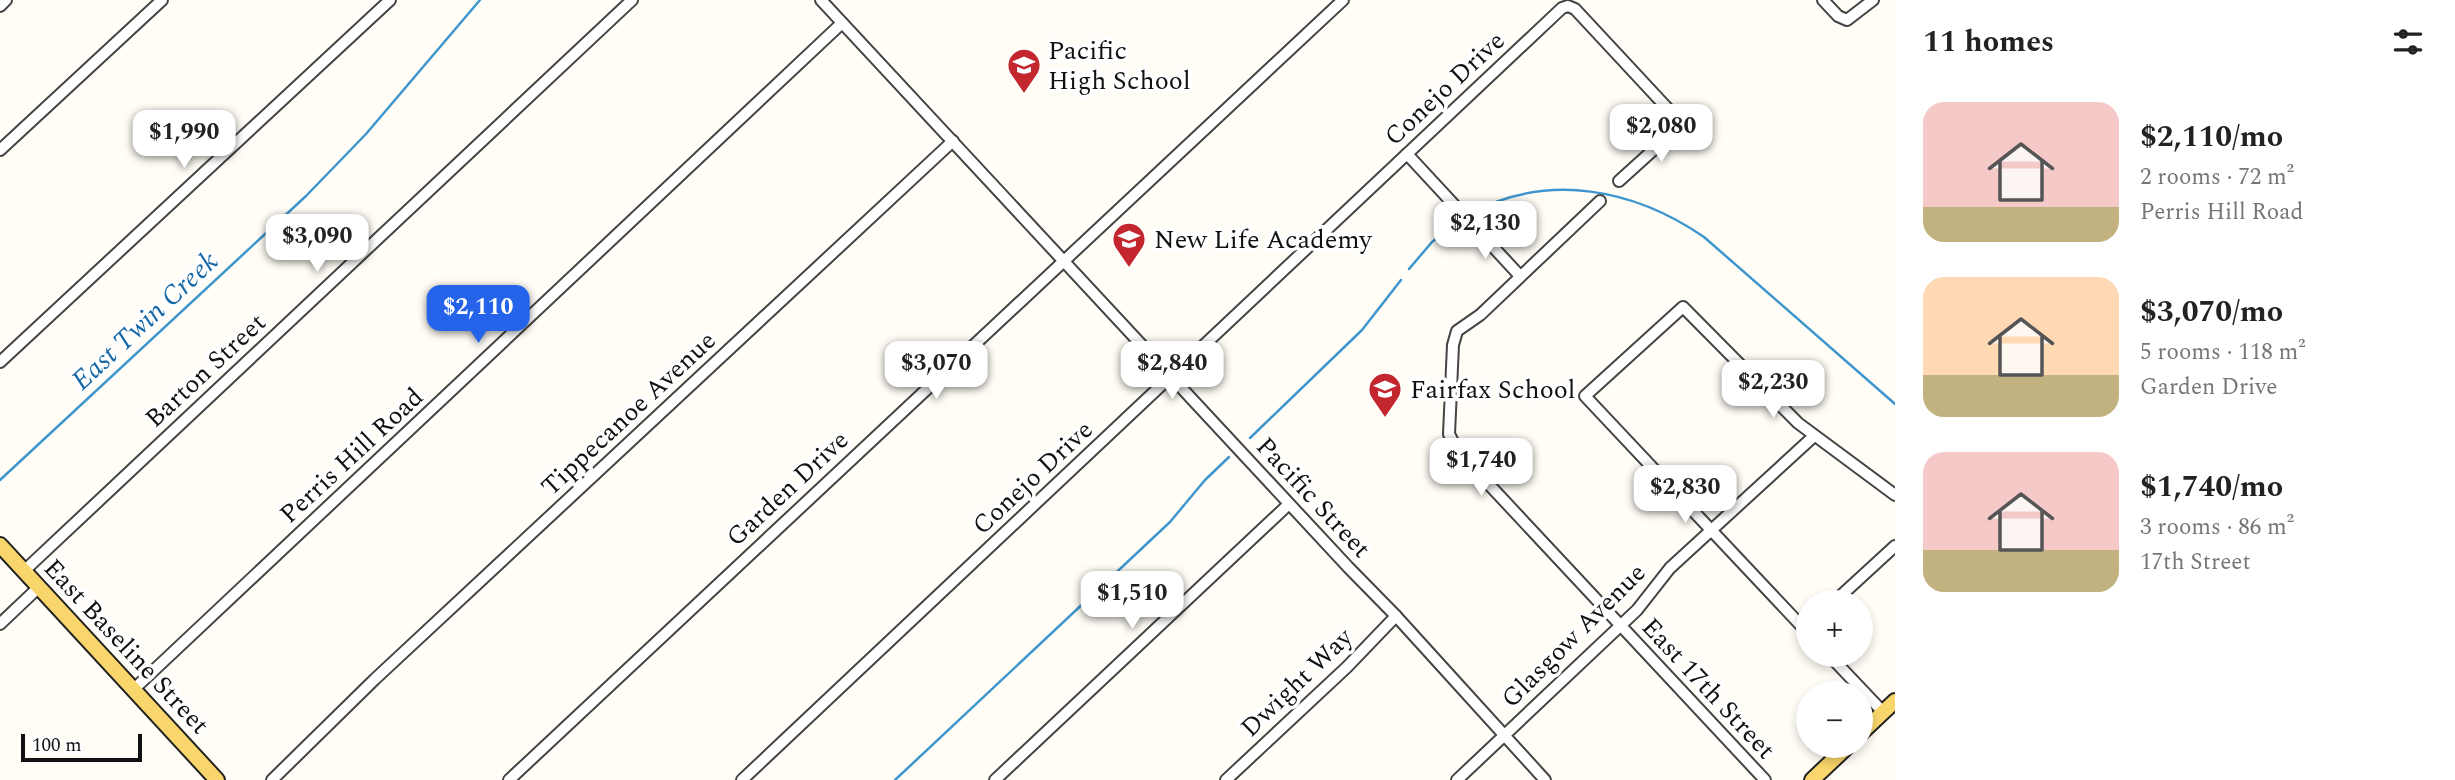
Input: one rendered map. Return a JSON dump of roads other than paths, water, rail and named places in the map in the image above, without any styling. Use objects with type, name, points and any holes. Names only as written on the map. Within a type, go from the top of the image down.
[{"type":"main road","name":"East Baseline Street","points":[[0,545],[217,780]]},
{"type":"main road","points":[[1873,722],[1895,701]]},
{"type":"main road","points":[[1812,780],[1835,758]]},
{"type":"street","points":[[0,6],[6,0]]},
{"type":"street","points":[[0,150],[162,0]]},
{"type":"street","points":[[0,362],[390,0]]},
{"type":"street","name":"Barton Street","points":[[24,571],[632,0]]},
{"type":"street","name":"Pacific Street","points":[[821,0],[1396,616],[1545,780]]},
{"type":"street","name":"Garden Drive","points":[[509,780],[1343,0]]},
{"type":"street","points":[[1823,0],[1838,16],[1847,20],[1873,0]]},
{"type":"street","name":"Conejo Drive","points":[[742,780],[1562,8],[1568,6],[1575,9],[1682,124],[1619,181]]},
{"type":"street","name":"Perris Hill Road","points":[[134,689],[842,23]]},
{"type":"street","name":"Tippecanoe Avenue","points":[[272,780],[375,679],[953,141]]},
{"type":"street","points":[[1407,154],[1520,276],[1600,201]]},
{"type":"street","name":"East 17th Street","points":[[1520,276],[1480,315],[1457,331],[1453,345],[1449,434],[1455,446],[1765,780]]},
{"type":"street","points":[[1796,618],[1585,396],[1683,307],[1798,424],[1895,495]]},
{"type":"street","name":"Glasgow Avenue","points":[[1457,780],[1637,610],[1670,568],[1814,436]]},
{"type":"street","points":[[995,780],[1289,504]]},
{"type":"street","points":[[1847,590],[1895,546]]},
{"type":"street","points":[[0,624],[39,587]]},
{"type":"street","name":"Dwight Way","points":[[1226,780],[1337,676],[1396,616]]},
{"type":"street","points":[[1840,667],[1883,712]]},
{"type":"waterway","name":"East Twin Creek","points":[[0,480],[306,196],[366,134],[480,0]]},
{"type":"waterway","points":[[1471,213],[1501,200],[1530,193],[1561,190],[1590,192],[1649,207],[1704,237],[1895,404]]},
{"type":"waterway","points":[[1409,269],[1432,242],[1463,218]]},
{"type":"waterway","points":[[1250,438],[1362,330],[1401,280]]},
{"type":"waterway","points":[[895,780],[1170,522],[1205,480],[1229,457]]},
{"type":"place","name":"Pacific High School","points":[[1024,95]]},
{"type":"place","name":"New Life Academy","points":[[1129,269]]},
{"type":"place","name":"Fairfax School","points":[[1385,419]]}]
